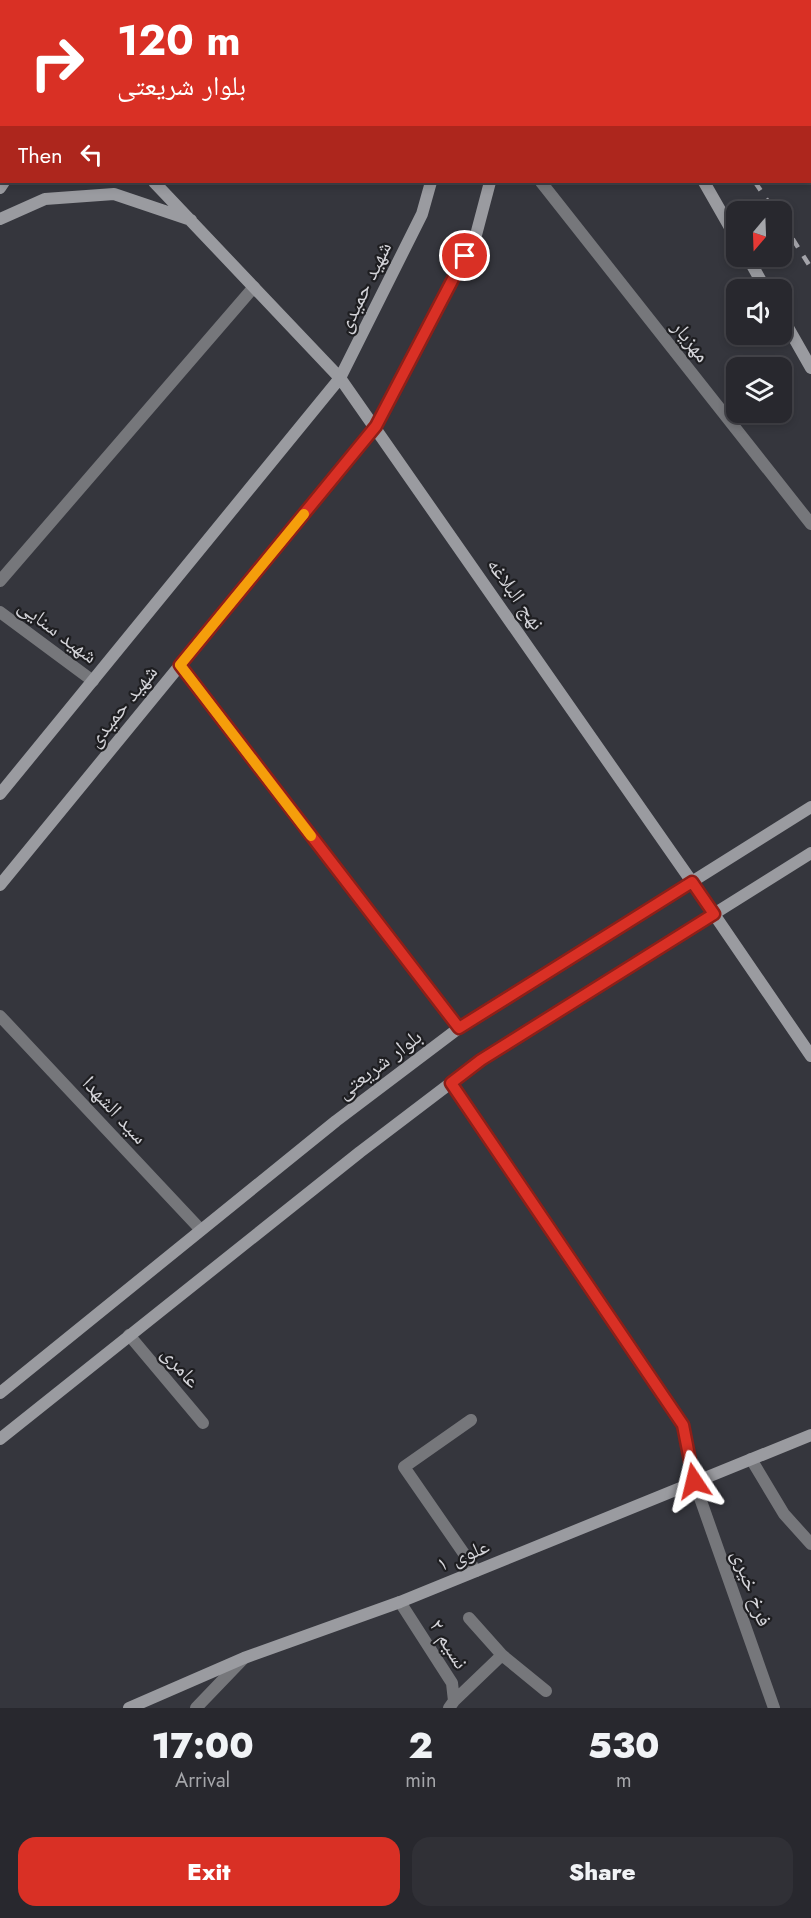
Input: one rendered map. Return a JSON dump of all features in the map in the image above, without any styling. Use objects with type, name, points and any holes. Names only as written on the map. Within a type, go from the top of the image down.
[{"type":"main road","name":"نهج البلاغه","points":[[155,183],[194,221],[340,378],[376,426],[811,1056]]},
{"type":"main road","name":"شهید حمیدی","points":[[0,794],[340,378],[422,214],[431,183]]},
{"type":"main road","name":"شهید حمیدی","points":[[0,885],[376,426],[476,235],[490,183]]},
{"type":"main road","points":[[705,183],[726,220]]},
{"type":"main road","points":[[0,219],[45,199],[114,194],[194,221]]},
{"type":"main road","points":[[792,335],[811,369]]},
{"type":"main road","name":"بلوار شریعتی","points":[[0,1393],[336,1121],[459,1028],[811,807]]},
{"type":"main road","points":[[0,1438],[481,1060],[811,853]]},
{"type":"main road","name":"علوی ۱","points":[[129,1708],[244,1658],[400,1602],[811,1435]]},
{"type":"street","name":"مهزیار","points":[[541,183],[811,524]]},
{"type":"street","points":[[0,581],[254,287]]},
{"type":"street","name":"شهید سنایی","points":[[0,612],[93,681]]},
{"type":"street","points":[[180,665],[459,1028]]},
{"type":"street","name":"سید الشهدا","points":[[0,1016],[201,1230]]},
{"type":"street","name":"فرخ خیری","points":[[451,1083],[683,1425],[694,1481],[774,1708]]},
{"type":"street","name":"عامری","points":[[129,1335],[203,1423]]},
{"type":"street","points":[[471,1420],[404,1467],[476,1571]]},
{"type":"street","points":[[751,1459],[784,1514],[811,1544]]},
{"type":"street","name":"نسیم ۲","points":[[400,1602],[452,1683],[452,1704]]},
{"type":"street","points":[[469,1618],[501,1655],[546,1691]]},
{"type":"street","points":[[452,1704],[501,1655]]},
{"type":"street","points":[[196,1708],[244,1658]]},
{"type":"railway","points":[[756,183],[768,201]]},
{"type":"railway","points":[[792,238],[811,268]]},
{"type":"slow traffic","points":[[304,514],[180,665],[311,836]]},
{"type":"route","points":[[465,256],[376,426],[180,665],[459,1028],[692,882],[714,914],[481,1060],[451,1083],[683,1425],[694,1481]]}]
